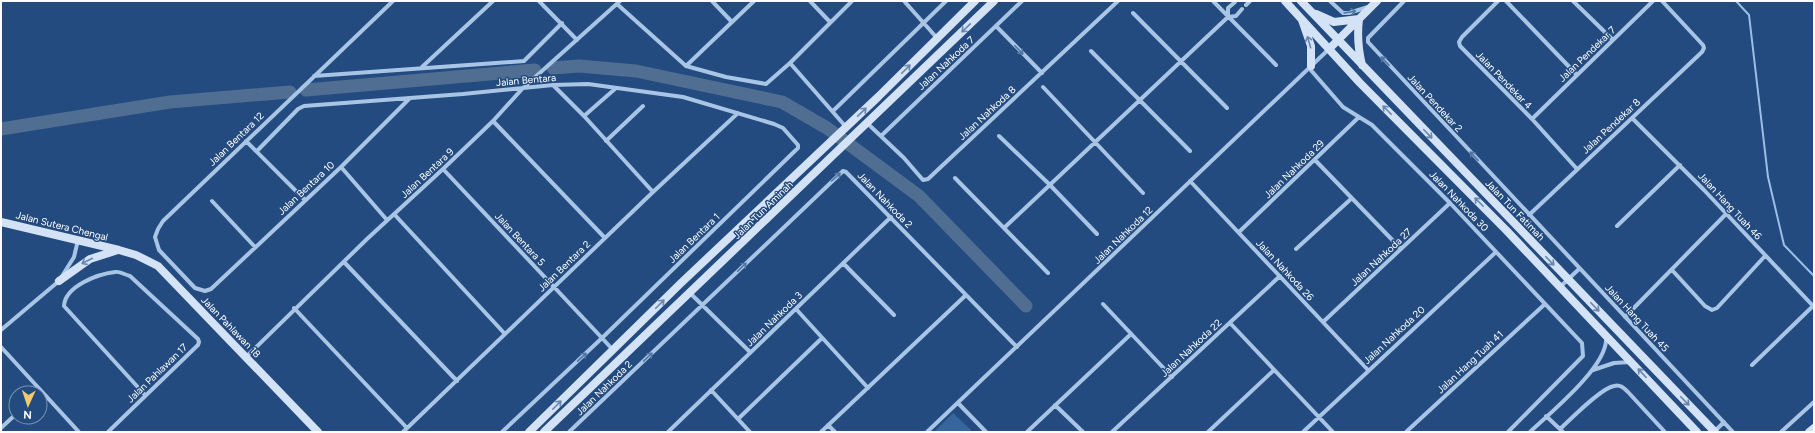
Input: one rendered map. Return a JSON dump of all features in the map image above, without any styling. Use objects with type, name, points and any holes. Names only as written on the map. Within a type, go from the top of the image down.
[{"type":"main road","name":"Jalan Tun Aminah","points":[[529,432],[975,1]]},
{"type":"main road","name":"Jalan Tun Aminah","points":[[544,432],[994,1]]},
{"type":"main road","name":"Jalan Tun Fatimah","points":[[1285,1],[1360,83],[1506,230],[1697,432]]},
{"type":"main road","name":"Jalan Tun Fatimah","points":[[1301,1],[1714,432]]},
{"type":"main road","points":[[1329,49],[1375,3]]},
{"type":"main road","points":[[1310,10],[1334,22],[1359,19]]},
{"type":"main road","points":[[1301,18],[1311,46],[1310,67]]},
{"type":"main road","points":[[1359,19],[1357,35],[1362,66]]},
{"type":"main road","name":"Jalan Sutera Chengal","points":[[1,222],[119,250]]},
{"type":"main road","points":[[59,281],[90,259],[119,250]]},
{"type":"main road","name":"Jalan Pahlawan 18","points":[[119,250],[136,255],[158,266],[318,432]]},
{"type":"main road","points":[[1809,432],[1814,428]]},
{"type":"street","name":"Jalan Bentara 12","points":[[210,289],[205,291],[195,288],[159,250],[155,237],[163,221],[393,1]]},
{"type":"street","points":[[422,68],[494,1]]},
{"type":"street","points":[[539,1],[577,40]]},
{"type":"street","points":[[712,1],[732,22]]},
{"type":"street","points":[[686,66],[754,1]]},
{"type":"street","points":[[810,1],[830,22]]},
{"type":"street","points":[[618,3],[686,66],[726,77],[766,84],[790,63],[852,1]]},
{"type":"street","points":[[904,1],[937,38]]},
{"type":"street","points":[[833,111],[946,1]]},
{"type":"street","name":"Jalan Nahkoda 7","points":[[881,136],[1022,1]]},
{"type":"street","name":"Jalan Nahkoda 8","points":[[867,123],[904,158],[920,177],[924,180],[928,179],[1118,1]]},
{"type":"street","points":[[1214,1],[1276,65]]},
{"type":"street","points":[[1246,5],[1250,1]]},
{"type":"street","points":[[1330,1],[1343,14],[1358,11],[1375,3]]},
{"type":"street","name":"Jalan Pendekar 2","points":[[1404,1],[1368,38],[1368,42],[1529,215]]},
{"type":"street","name":"Jalan Pendekar 4","points":[[1498,1],[1462,37],[1459,42],[1465,52],[1532,119],[1577,169]]},
{"type":"street","points":[[1506,1],[1577,75]]},
{"type":"street","points":[[1573,1],[1613,40]]},
{"type":"street","name":"Jalan Pendekar 7","points":[[1532,119],[1653,1]]},
{"type":"street","name":"Jalan Pendekar 8","points":[[1529,215],[1704,48],[1703,45],[1662,1]]},
{"type":"street","points":[[1228,16],[1228,8],[1235,2]]},
{"type":"street","name":"Jalan Bentara 9","points":[[246,357],[294,308],[444,169],[493,121],[523,88],[618,3]]},
{"type":"street","points":[[1004,228],[1095,141],[1140,101],[1228,16],[1236,16],[1242,9]]},
{"type":"street","points":[[1134,13],[1227,108]]},
{"type":"street","name":"Jalan Bentara","points":[[314,76],[524,61],[562,23]]},
{"type":"street","points":[[996,26],[1042,73]]},
{"type":"street","name":"Jalan Nahkoda 12","points":[[927,432],[1329,49]]},
{"type":"street","points":[[1091,51],[1190,151]]},
{"type":"street","points":[[790,63],[846,127]]},
{"type":"street","name":"Jalan Nahkoda 30","points":[[1310,67],[1343,106],[1372,125],[1450,203],[1582,343],[1583,356],[1508,432]]},
{"type":"street","name":"Jalan Bentara","points":[[257,151],[298,109],[304,106],[553,85],[588,84],[684,97],[738,113],[783,128],[798,145],[797,149]]},
{"type":"street","points":[[553,85],[584,116],[653,192]]},
{"type":"street","points":[[1043,87],[1144,193]]},
{"type":"street","points":[[584,116],[616,88]]},
{"type":"street","name":"Jalan Bentara 10","points":[[210,289],[411,98]]},
{"type":"street","points":[[606,141],[643,106]]},
{"type":"street","name":"Jalan Bentara 2","points":[[403,432],[653,192],[738,113]]},
{"type":"street","name":"Jalan Nahkoda 29","points":[[1239,232],[1359,117]]},
{"type":"street","name":"Jalan Hang Tuah 46","points":[[1632,118],[1680,166],[1813,306]]},
{"type":"street","points":[[493,121],[605,238]]},
{"type":"street","points":[[999,136],[1049,184],[1097,234]]},
{"type":"street","points":[[246,141],[305,200]]},
{"type":"street","name":"Jalan Bentara 1","points":[[502,432],[602,338],[797,149]]},
{"type":"street","points":[[1315,160],[1401,249]]},
{"type":"street","points":[[1617,226],[1680,166]]},
{"type":"street","points":[[340,167],[388,220]]},
{"type":"street","name":"Jalan Bentara 5","points":[[444,169],[602,338]]},
{"type":"street","name":"Jalan Nahkoda 2","points":[[569,432],[843,171],[846,172],[891,217],[1017,347]]},
{"type":"street","points":[[955,178],[1048,273]]},
{"type":"street","name":"Jalan Nahkoda 26","points":[[1190,181],[1368,370]]},
{"type":"street","points":[[1296,249],[1352,198]]},
{"type":"street","points":[[212,201],[255,247]]},
{"type":"street","name":"Jalan Nahkoda 27","points":[[1323,322],[1450,203]]},
{"type":"street","points":[[394,214],[505,334]]},
{"type":"street","points":[[1625,317],[1726,214]]},
{"type":"street","name":"Jalan Hang Tuah 45","points":[[1529,215],[1733,432]]},
{"type":"street","name":"Jalan Nahkoda 3","points":[[668,432],[891,217]]},
{"type":"street","points":[[1,330],[59,281],[74,257],[78,240]]},
{"type":"street","name":"Jalan Nahkoda 20","points":[[1303,432],[1496,252]]},
{"type":"street","points":[[1672,270],[1705,306],[1712,310],[1717,308],[1765,256]]},
{"type":"street","points":[[344,262],[457,381]]},
{"type":"street","points":[[843,263],[894,315]]},
{"type":"street","points":[[1560,287],[1579,269]]},
{"type":"street","name":"Jalan Pahlawan 17","points":[[108,432],[199,342],[198,338],[130,276],[117,272],[91,278],[67,294],[64,300],[64,306],[145,395]]},
{"type":"street","name":"Jalan Nahkoda 22","points":[[1112,432],[1280,276]]},
{"type":"street","points":[[690,293],[750,352]]},
{"type":"street","points":[[821,432],[966,295]]},
{"type":"street","points":[[1103,304],[1172,377]]},
{"type":"street","name":"Jalan Hang Tuah 41","points":[[1406,432],[1545,304]]},
{"type":"street","points":[[1752,366],[1813,306]]},
{"type":"street","points":[[294,308],[407,428]]},
{"type":"street","points":[[796,309],[868,388]]},
{"type":"street","points":[[1230,323],[1333,432]]},
{"type":"street","points":[[1027,432],[1131,334]]},
{"type":"street","points":[[1530,432],[1593,370],[1605,350],[1606,335]]},
{"type":"street","points":[[602,338],[613,350]]},
{"type":"street","points":[[738,419],[822,338]]},
{"type":"street","points":[[1,347],[35,385]]},
{"type":"street","points":[[1593,370],[1614,363],[1631,362]]},
{"type":"street","points":[[1208,432],[1274,370]]},
{"type":"street","points":[[1546,416],[1561,431],[1601,393],[1616,385],[1622,386],[1665,432]]},
{"type":"street","points":[[711,390],[750,432]]},
{"type":"street","points":[[48,399],[79,432]]},
{"type":"street","points":[[1781,432],[1814,402]]},
{"type":"street","points":[[958,403],[986,432]]},
{"type":"street","points":[[1055,405],[1083,432]]},
{"type":"street","points":[[1714,432],[1724,422]]},
{"type":"street","points":[[828,425],[835,432]]},
{"type":"shaded area","points":[[953,413],[973,432],[934,432]]},
{"type":"waterway","points":[[1736,1],[1749,15],[1768,177],[1784,245],[1814,276]]},
{"type":"waterway","points":[[553,68],[579,66],[636,71],[782,102],[827,128],[919,196],[1026,306]]},
{"type":"waterway","points":[[306,90],[535,70]]},
{"type":"waterway","points":[[1,129],[170,102],[290,92]]}]
